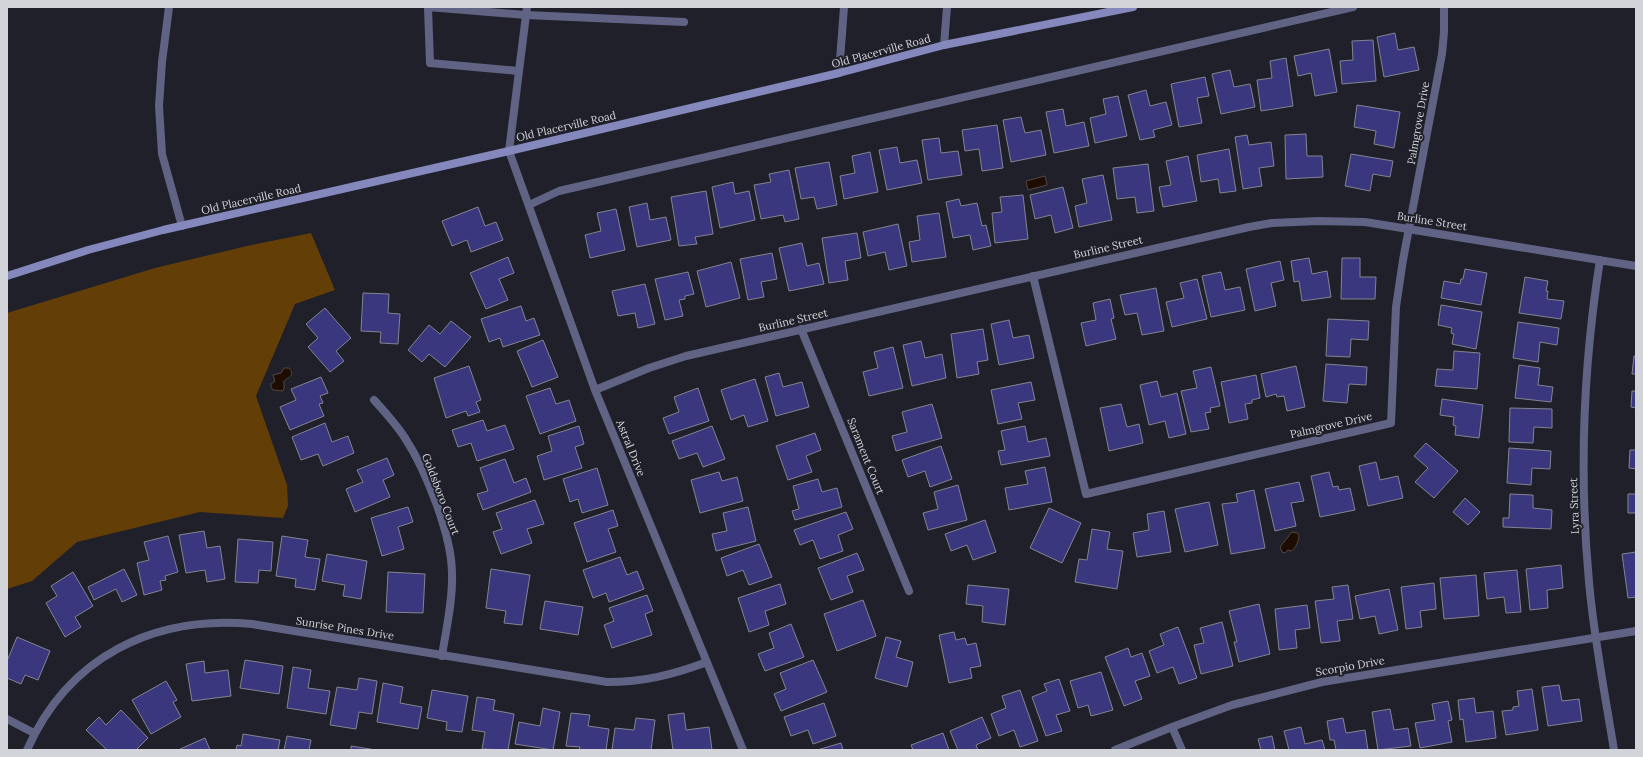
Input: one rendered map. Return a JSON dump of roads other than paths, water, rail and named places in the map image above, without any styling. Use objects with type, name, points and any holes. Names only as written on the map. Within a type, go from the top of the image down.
[{"type":"street","points":[[169,7],[162,62],[159,106],[162,154],[182,226]]},
{"type":"street","points":[[518,71],[430,63],[428,7],[527,11],[684,22]]},
{"type":"street","points":[[839,73],[844,7]]},
{"type":"street","points":[[944,45],[946,7]]},
{"type":"street","name":"Old Placerville Road","points":[[7,276],[88,250],[182,226],[839,73],[944,45],[1133,7]]},
{"type":"street","points":[[528,205],[559,191],[1353,7]]},
{"type":"street","name":"Palmgrove Drive","points":[[1033,276],[1086,494],[1391,423],[1396,308],[1403,260],[1442,54],[1444,7]]},
{"type":"street","points":[[509,151],[518,71],[527,11]]},
{"type":"street","name":"Astral Drive","points":[[509,151],[595,390],[743,750]]},
{"type":"street","name":"Burline Street","points":[[595,390],[666,362],[1033,276],[1272,223],[1318,220],[1365,222],[1410,228],[1636,266]]},
{"type":"street","name":"Lyra Street","points":[[1600,260],[1587,364],[1583,437],[1584,521],[1589,583],[1596,638],[1614,750]]},
{"type":"street","name":"Sarament Court","points":[[802,329],[909,591]]},
{"type":"street","name":"Goldsboro Court","points":[[374,400],[394,423],[415,454],[441,518],[447,537],[452,573],[452,591],[442,656]]},
{"type":"street","name":"Sunrise Pines Drive","points":[[27,750],[34,733],[44,717],[63,693],[95,663],[110,653],[137,639],[160,630],[178,626],[215,622],[252,624],[607,682],[646,680],[672,674],[707,662]]},
{"type":"street","name":"Scorpio Drive","points":[[1115,750],[1232,705],[1322,682],[1636,631]]},
{"type":"street","points":[[7,719],[34,733]]},
{"type":"street","points":[[1172,727],[1182,750]]}]
